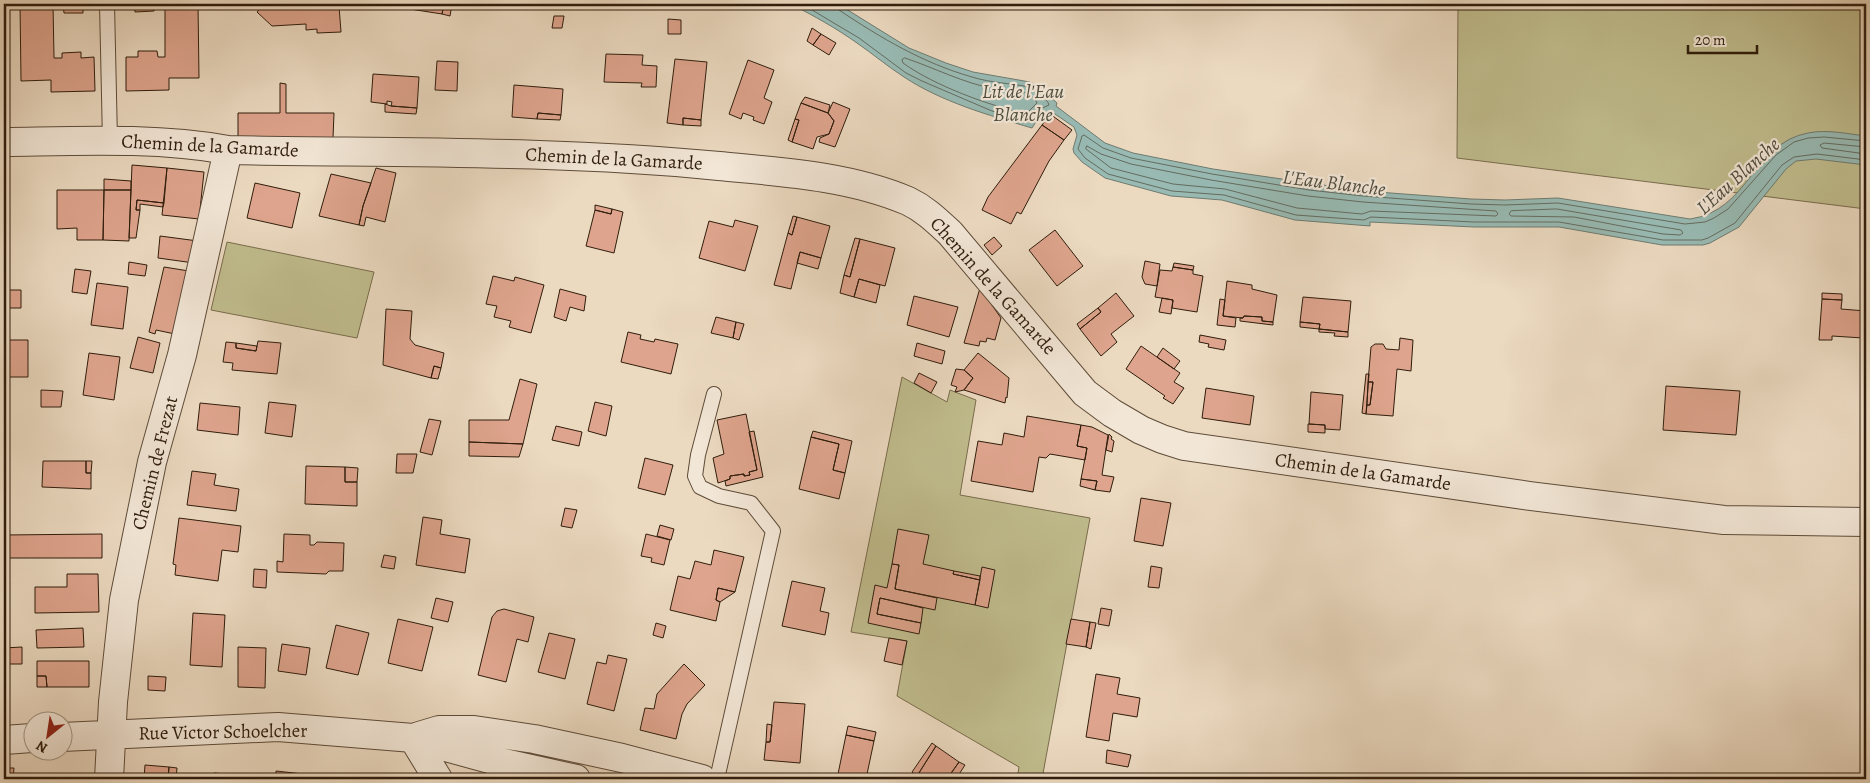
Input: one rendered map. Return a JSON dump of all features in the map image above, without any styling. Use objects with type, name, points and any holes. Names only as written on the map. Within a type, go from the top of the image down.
[{"type":"street","name":"Chemin de la Gamarde","points":[[4,142],[110,141],[201,146],[228,150],[529,154],[651,159],[801,173],[870,188],[910,202],[927,212],[950,233],[1085,393],[1112,413],[1141,430],[1162,439],[1184,446],[1247,456],[1530,496],[1724,520],[1866,522]]},
{"type":"street","name":"Chemin de Frezat","points":[[109,779],[113,734],[113,702],[124,600],[152,462],[182,355],[228,150]]},
{"type":"street","name":"Rue Victor Schoelcher","points":[[72,736],[278,727],[413,738],[504,764],[576,779]]},
{"type":"street","name":"Rue Victor Schoelcher","points":[[413,738],[439,730],[474,730],[552,743],[622,758],[702,779]]},
{"type":"street","points":[[413,738],[438,779]]},
{"type":"street","points":[[4,740],[22,739]]},
{"type":"lane","points":[[108,4],[110,141]]},
{"type":"lane","points":[[714,394],[698,456],[695,476],[700,487],[719,496],[751,503],[773,530],[717,779]]},
{"type":"shaded area","points":[[1458,4],[1866,4],[1866,209],[1457,158]]},
{"type":"shaded area","points":[[227,242],[374,272],[357,338],[211,310]]},
{"type":"shaded area","points":[[902,377],[947,402],[950,390],[976,400],[960,495],[1090,518],[1042,779],[1017,779],[1019,767],[897,696],[907,641],[851,632]]},
{"type":"water","name":"Lit de l'Eau Blanche","points":[[791,4],[838,4],[909,48],[973,72],[1030,82],[1039,87],[1057,103],[1056,106],[1105,143],[1133,153],[1213,169],[1364,191],[1471,199],[1558,198],[1690,219],[1710,213],[1726,204],[1762,162],[1775,150],[1790,139],[1808,133],[1830,132],[1866,136],[1866,165],[1816,159],[1796,161],[1786,169],[1739,227],[1703,245],[1662,245],[1559,227],[1474,227],[1370,222],[1370,226],[1295,220],[1222,200],[1171,196],[1105,178],[1082,162],[1074,153],[1073,149],[1077,135],[1074,127],[1052,112],[1041,114],[1032,128],[950,101],[904,77],[841,32]]},
{"type":"building","points":[[20,4],[53,4],[54,58],[62,58],[62,53],[81,52],[81,58],[94,57],[95,91],[51,92],[51,80],[21,81]]},
{"type":"building","points":[[63,4],[83,4],[83,13],[64,13]]},
{"type":"building","points":[[134,4],[154,4],[154,11],[135,12]]},
{"type":"building","points":[[165,4],[198,4],[199,78],[169,78],[169,90],[126,91],[126,57],[138,57],[138,51],[157,51],[158,57],[165,57]]},
{"type":"building","points":[[264,4],[329,4],[329,7],[339,6],[341,32],[317,33],[317,29],[306,30],[306,24],[272,26],[257,12]]},
{"type":"building","points":[[411,4],[444,4],[442,14],[410,9]]},
{"type":"building","points":[[444,4],[452,4],[450,16],[442,14]]},
{"type":"building","points":[[554,16],[564,16],[562,28],[552,28]]},
{"type":"building","points":[[668,19],[681,20],[681,34],[668,34]]},
{"type":"building","points":[[812,28],[821,34],[813,45],[807,41]]},
{"type":"building","points":[[821,34],[836,43],[829,55],[813,45]]},
{"type":"building","points":[[606,54],[643,55],[642,65],[657,66],[656,87],[641,87],[642,83],[604,82]]},
{"type":"building","points":[[675,59],[707,62],[701,120],[683,118],[683,125],[667,123]]},
{"type":"building","points":[[748,60],[774,70],[764,98],[772,102],[764,124],[753,120],[754,117],[743,113],[741,119],[729,114]]},
{"type":"building","points":[[437,61],[458,62],[457,91],[435,90]]},
{"type":"building","points":[[373,74],[419,77],[417,108],[391,106],[392,102],[387,101],[387,104],[371,102]]},
{"type":"building","points":[[280,83],[286,84],[286,113],[334,113],[333,138],[238,139],[238,113],[280,113]]},
{"type":"building","points":[[514,85],[563,89],[561,115],[538,113],[537,119],[512,117]]},
{"type":"building","points":[[805,97],[830,105],[828,113],[801,103]]},
{"type":"building","points":[[833,102],[850,109],[835,147],[819,142],[820,138],[829,134],[834,121],[828,113]]},
{"type":"building","points":[[801,103],[828,113],[834,121],[829,134],[817,137],[813,149],[792,142],[799,120],[795,119]]},
{"type":"building","points":[[385,104],[417,108],[416,114],[385,112]]},
{"type":"building","points":[[538,113],[561,115],[560,120],[537,119]]},
{"type":"building","points":[[1050,114],[1072,130],[1064,140],[1042,125]]},
{"type":"building","points":[[683,118],[701,120],[701,126],[683,125]]},
{"type":"building","points":[[795,119],[799,120],[792,142],[788,140]]},
{"type":"building","points":[[1042,125],[1064,140],[1049,161],[1021,214],[1017,212],[1011,224],[982,210],[988,197]]},
{"type":"building","points":[[132,165],[167,168],[164,203],[137,200],[136,210],[140,210],[136,238],[129,238]]},
{"type":"building","points":[[167,168],[204,172],[199,219],[162,215]]},
{"type":"building","points":[[376,168],[396,173],[385,222],[366,217],[364,226],[359,225],[363,206]]},
{"type":"building","points":[[331,174],[371,183],[359,225],[319,216]]},
{"type":"building","points":[[104,179],[131,181],[131,190],[104,190]]},
{"type":"building","points":[[255,183],[300,193],[292,228],[247,218]]},
{"type":"building","points":[[57,190],[104,190],[103,240],[77,240],[77,228],[57,229]]},
{"type":"building","points":[[104,190],[131,190],[129,241],[103,240]]},
{"type":"building","points":[[137,200],[164,203],[163,207],[140,204],[140,210],[136,210]]},
{"type":"building","points":[[595,205],[612,209],[611,214],[595,210]]},
{"type":"building","points":[[612,209],[623,212],[614,253],[586,246],[595,210],[611,214]]},
{"type":"building","points":[[793,216],[797,217],[792,235],[788,233]]},
{"type":"building","points":[[797,217],[830,226],[821,258],[800,252],[791,289],[774,285],[788,233],[792,235]]},
{"type":"building","points":[[735,220],[758,226],[745,271],[699,258],[709,221],[733,227]]},
{"type":"building","points":[[1055,230],[1083,266],[1057,286],[1029,250]]},
{"type":"building","points":[[160,236],[198,241],[194,263],[158,258]]},
{"type":"building","points":[[994,237],[1002,246],[992,255],[984,245]]},
{"type":"building","points":[[855,238],[860,239],[850,277],[844,275]]},
{"type":"building","points":[[860,239],[895,248],[885,286],[859,279],[854,297],[840,293],[844,275],[850,277]]},
{"type":"building","points":[[800,252],[821,258],[818,269],[797,263]]},
{"type":"building","points":[[1145,261],[1160,264],[1157,286],[1145,284],[1142,277]]},
{"type":"building","points":[[129,262],[147,265],[145,276],[128,274]]},
{"type":"building","points":[[1174,263],[1194,266],[1193,270],[1173,267]]},
{"type":"building","points":[[164,267],[189,271],[175,334],[156,330],[155,334],[149,332]]},
{"type":"building","points":[[1173,267],[1193,270],[1193,274],[1203,276],[1197,312],[1172,308],[1173,300],[1155,297],[1160,270],[1172,271]]},
{"type":"building","points":[[75,269],[91,271],[87,294],[72,292]]},
{"type":"building","points":[[493,276],[514,281],[515,277],[544,285],[531,333],[509,327],[511,321],[494,317],[497,306],[486,304]]},
{"type":"building","points":[[859,279],[880,285],[876,303],[854,297]]},
{"type":"building","points":[[1227,281],[1252,285],[1252,289],[1277,295],[1273,322],[1262,321],[1262,317],[1223,316]]},
{"type":"building","points":[[97,283],[128,287],[123,329],[91,325]]},
{"type":"building","points":[[980,288],[1001,318],[995,340],[987,338],[986,342],[980,341],[979,346],[964,343]]},
{"type":"building","points":[[560,289],[586,296],[584,311],[570,307],[566,321],[554,317]]},
{"type":"building","points":[[4,290],[21,290],[21,308],[4,308]]},
{"type":"building","points":[[1116,293],[1134,316],[1111,334],[1117,342],[1101,356],[1080,329],[1101,312],[1098,308]]},
{"type":"building","points":[[1822,293],[1842,294],[1842,300],[1822,299]]},
{"type":"building","points":[[914,296],[958,307],[949,337],[907,325]]},
{"type":"building","points":[[1303,297],[1351,301],[1348,332],[1319,329],[1320,324],[1300,322]]},
{"type":"building","points":[[1162,298],[1173,300],[1171,314],[1159,312]]},
{"type":"building","points":[[1220,299],[1225,300],[1223,316],[1236,318],[1235,327],[1217,325]]},
{"type":"building","points":[[1822,299],[1842,300],[1841,309],[1866,311],[1866,345],[1863,345],[1863,338],[1832,336],[1832,340],[1819,340]]},
{"type":"building","points":[[1098,308],[1101,312],[1080,329],[1077,324]]},
{"type":"building","points":[[386,309],[412,311],[410,339],[415,345],[444,353],[441,368],[434,366],[431,378],[383,365]]},
{"type":"building","points":[[1244,316],[1262,317],[1262,321],[1273,322],[1273,325],[1240,321],[1240,318]]},
{"type":"building","points":[[716,317],[736,322],[733,338],[711,333]]},
{"type":"building","points":[[736,322],[744,324],[739,340],[733,338]]},
{"type":"building","points":[[1300,322],[1320,324],[1319,329],[1300,327]]},
{"type":"building","points":[[1319,329],[1348,332],[1348,337],[1334,336],[1335,333],[1319,332]]},
{"type":"building","points":[[628,332],[641,335],[640,339],[654,342],[655,339],[678,344],[671,374],[621,362]]},
{"type":"building","points":[[1200,335],[1226,340],[1224,350],[1208,347],[1209,344],[1199,342]]},
{"type":"building","points":[[138,337],[160,343],[153,373],[130,368]]},
{"type":"building","points":[[1400,338],[1413,340],[1411,371],[1397,369],[1393,416],[1366,414],[1367,405],[1370,405],[1373,382],[1368,382],[1371,347],[1375,344],[1383,344],[1386,349],[1399,350]]},
{"type":"building","points":[[4,340],[28,340],[28,377],[4,377]]},
{"type":"building","points":[[258,341],[281,343],[277,374],[232,370],[233,363],[223,362],[226,342],[236,343],[236,348],[256,351]]},
{"type":"building","points":[[236,343],[257,346],[256,351],[236,348]]},
{"type":"building","points":[[917,343],[945,351],[942,364],[914,356]]},
{"type":"building","points":[[1141,346],[1180,373],[1174,382],[1184,388],[1173,404],[1163,398],[1165,396],[1126,369]]},
{"type":"building","points":[[1163,348],[1180,361],[1174,369],[1157,357]]},
{"type":"building","points":[[89,353],[120,357],[114,400],[83,395]]},
{"type":"building","points":[[978,353],[1009,378],[1005,403],[964,390],[973,378],[964,370]]},
{"type":"building","points":[[434,366],[441,368],[438,379],[431,378]]},
{"type":"building","points":[[956,369],[964,370],[973,378],[964,390],[955,392],[957,387],[951,385]]},
{"type":"building","points":[[919,373],[937,382],[931,393],[914,383]]},
{"type":"building","points":[[1366,374],[1369,374],[1366,414],[1362,413]]},
{"type":"building","points":[[520,379],[537,384],[523,444],[469,442],[469,420],[509,420]]},
{"type":"building","points":[[1368,382],[1373,382],[1370,405],[1367,405]]},
{"type":"building","points":[[1666,386],[1740,391],[1736,435],[1663,430]]},
{"type":"building","points":[[1206,388],[1254,396],[1250,425],[1202,418]]},
{"type":"building","points":[[41,390],[63,391],[61,407],[41,407]]},
{"type":"building","points":[[1311,392],[1343,395],[1340,430],[1325,429],[1325,425],[1309,424]]},
{"type":"building","points":[[269,402],[296,405],[292,437],[265,433]]},
{"type":"building","points":[[595,402],[612,406],[606,436],[588,431]]},
{"type":"building","points":[[200,403],[240,407],[238,435],[197,430]]},
{"type":"building","points":[[746,414],[757,470],[749,472],[750,475],[730,476],[730,479],[718,483],[713,458],[724,454],[717,420]]},
{"type":"building","points":[[1027,416],[1081,425],[1077,446],[1087,448],[1085,460],[1050,454],[1046,458],[1039,457],[1033,492],[971,481],[978,441],[1002,445],[1004,433],[1024,437]]},
{"type":"building","points":[[429,419],[441,421],[432,455],[420,452]]},
{"type":"building","points":[[1308,424],[1325,425],[1325,433],[1308,432]]},
{"type":"building","points":[[1081,425],[1092,427],[1108,435],[1102,475],[1114,477],[1110,492],[1095,490],[1097,481],[1081,479],[1087,448],[1077,446]]},
{"type":"building","points":[[556,426],[582,432],[579,446],[552,440]]},
{"type":"building","points":[[754,431],[763,477],[726,486],[725,481],[730,479],[730,476],[750,475],[749,472],[757,470],[749,432]]},
{"type":"building","points":[[813,431],[852,441],[845,473],[833,470],[839,444],[811,437]]},
{"type":"building","points":[[1109,434],[1114,441],[1112,452],[1106,450]]},
{"type":"building","points":[[811,437],[839,444],[833,470],[845,473],[839,499],[799,489]]},
{"type":"building","points":[[469,442],[523,444],[519,457],[469,456]]},
{"type":"building","points":[[397,454],[417,454],[413,473],[396,473]]},
{"type":"building","points":[[645,458],[673,465],[665,495],[638,488]]},
{"type":"building","points":[[43,461],[86,461],[86,473],[91,473],[91,489],[42,487]]},
{"type":"building","points":[[86,461],[92,461],[91,473],[86,473]]},
{"type":"building","points":[[306,466],[345,467],[345,482],[357,482],[357,506],[305,504]]},
{"type":"building","points":[[345,467],[358,468],[357,482],[345,482]]},
{"type":"building","points":[[192,471],[216,474],[214,485],[239,489],[236,511],[187,505]]},
{"type":"building","points":[[1081,479],[1097,481],[1095,490],[1080,486]]},
{"type":"building","points":[[1141,498],[1171,503],[1163,546],[1134,541]]},
{"type":"building","points":[[565,508],[577,510],[572,528],[561,526]]},
{"type":"building","points":[[423,517],[442,520],[440,534],[470,539],[465,573],[416,565]]},
{"type":"building","points":[[179,518],[241,526],[238,552],[222,550],[218,581],[175,575],[176,565],[173,564]]},
{"type":"building","points":[[660,525],[674,529],[671,540],[657,536]]},
{"type":"building","points":[[898,529],[929,535],[923,564],[954,571],[953,574],[980,580],[975,605],[895,589],[899,565],[892,564]]},
{"type":"building","points":[[102,534],[102,558],[4,558],[4,535]]},
{"type":"building","points":[[284,534],[310,535],[310,545],[314,545],[317,542],[344,543],[343,571],[329,571],[326,574],[277,572],[277,561],[283,562]]},
{"type":"building","points":[[646,534],[670,540],[664,565],[651,562],[652,558],[641,556]]},
{"type":"building","points":[[714,550],[744,557],[735,592],[718,588],[716,600],[720,602],[716,621],[670,610],[678,576],[690,579],[695,561],[711,565]]},
{"type":"building","points":[[384,555],[396,557],[394,569],[381,567]]},
{"type":"building","points":[[892,564],[899,565],[895,589],[937,598],[935,610],[880,598],[877,614],[921,623],[919,634],[868,623],[875,585],[887,588]]},
{"type":"building","points":[[1151,566],[1162,568],[1159,588],[1148,587]]},
{"type":"building","points":[[982,567],[995,570],[988,608],[975,605]]},
{"type":"building","points":[[254,569],[267,570],[266,588],[253,587]]},
{"type":"building","points":[[954,571],[980,576],[980,580],[953,574]]},
{"type":"building","points":[[67,574],[98,574],[99,612],[35,613],[35,587],[67,587]]},
{"type":"building","points":[[792,581],[825,588],[820,611],[829,613],[825,635],[782,626]]},
{"type":"building","points":[[718,588],[735,592],[720,602],[716,600]]},
{"type":"building","points":[[436,598],[453,602],[448,622],[431,618]]},
{"type":"building","points":[[880,598],[923,608],[921,623],[877,614]]},
{"type":"building","points":[[1101,608],[1112,610],[1109,626],[1098,624]]},
{"type":"building","points":[[504,609],[534,617],[528,642],[517,639],[506,682],[478,675],[492,617],[497,611]]},
{"type":"building","points":[[193,613],[225,615],[222,667],[190,665]]},
{"type":"building","points":[[398,619],[433,627],[422,671],[388,663]]},
{"type":"building","points":[[1071,619],[1090,622],[1086,647],[1066,644]]},
{"type":"building","points":[[1090,622],[1096,623],[1091,649],[1086,647]]},
{"type":"building","points":[[656,623],[666,626],[663,638],[653,635]]},
{"type":"building","points":[[336,625],[369,633],[358,675],[326,668]]},
{"type":"building","points":[[83,628],[84,647],[37,648],[36,630]]},
{"type":"building","points":[[549,633],[575,639],[565,679],[538,672]]},
{"type":"building","points":[[889,638],[907,641],[902,665],[884,661]]},
{"type":"building","points":[[282,644],[310,648],[306,675],[278,671]]},
{"type":"building","points":[[22,647],[22,664],[4,664],[4,648]]},
{"type":"building","points":[[238,647],[266,648],[265,688],[238,687]]},
{"type":"building","points":[[608,655],[627,659],[614,711],[587,704],[597,662],[606,664]]},
{"type":"building","points":[[37,661],[89,661],[89,687],[47,687],[46,676],[37,676]]},
{"type":"building","points":[[684,664],[705,685],[687,704],[682,714],[676,739],[640,730],[645,708],[654,709],[657,694]]},
{"type":"building","points":[[1096,674],[1120,678],[1117,694],[1140,698],[1137,717],[1113,713],[1109,741],[1086,737]]},
{"type":"building","points":[[37,676],[46,676],[47,687],[37,687]]},
{"type":"building","points":[[148,676],[166,677],[165,691],[148,690]]},
{"type":"building","points":[[774,702],[805,704],[800,763],[764,760],[766,742],[770,742]]},
{"type":"building","points":[[767,724],[772,725],[770,742],[766,742]]},
{"type":"building","points":[[848,726],[876,732],[874,741],[846,735]]},
{"type":"building","points":[[846,735],[874,741],[866,779],[837,779]]},
{"type":"building","points":[[932,743],[936,746],[917,776],[912,772]]},
{"type":"building","points":[[936,746],[959,762],[947,779],[923,779],[917,776]]},
{"type":"building","points":[[1107,750],[1131,755],[1128,767],[1106,763]]},
{"type":"building","points":[[959,762],[965,765],[956,779],[947,779]]},
{"type":"building","points":[[145,765],[169,767],[168,779],[144,779]]},
{"type":"building","points":[[169,767],[177,768],[176,779],[168,779]]},
{"type":"building","points":[[4,768],[14,768],[13,779],[4,779]]},
{"type":"building","points":[[276,771],[312,775],[312,779],[276,779]]},
{"type":"building","points":[[214,773],[246,776],[246,779],[213,779]]},
{"type":"water label","name":"L'Eau Blanche","points":[[1738,176]]},
{"type":"water label","name":"L'Eau Blanche","points":[[1334,183]]}]
